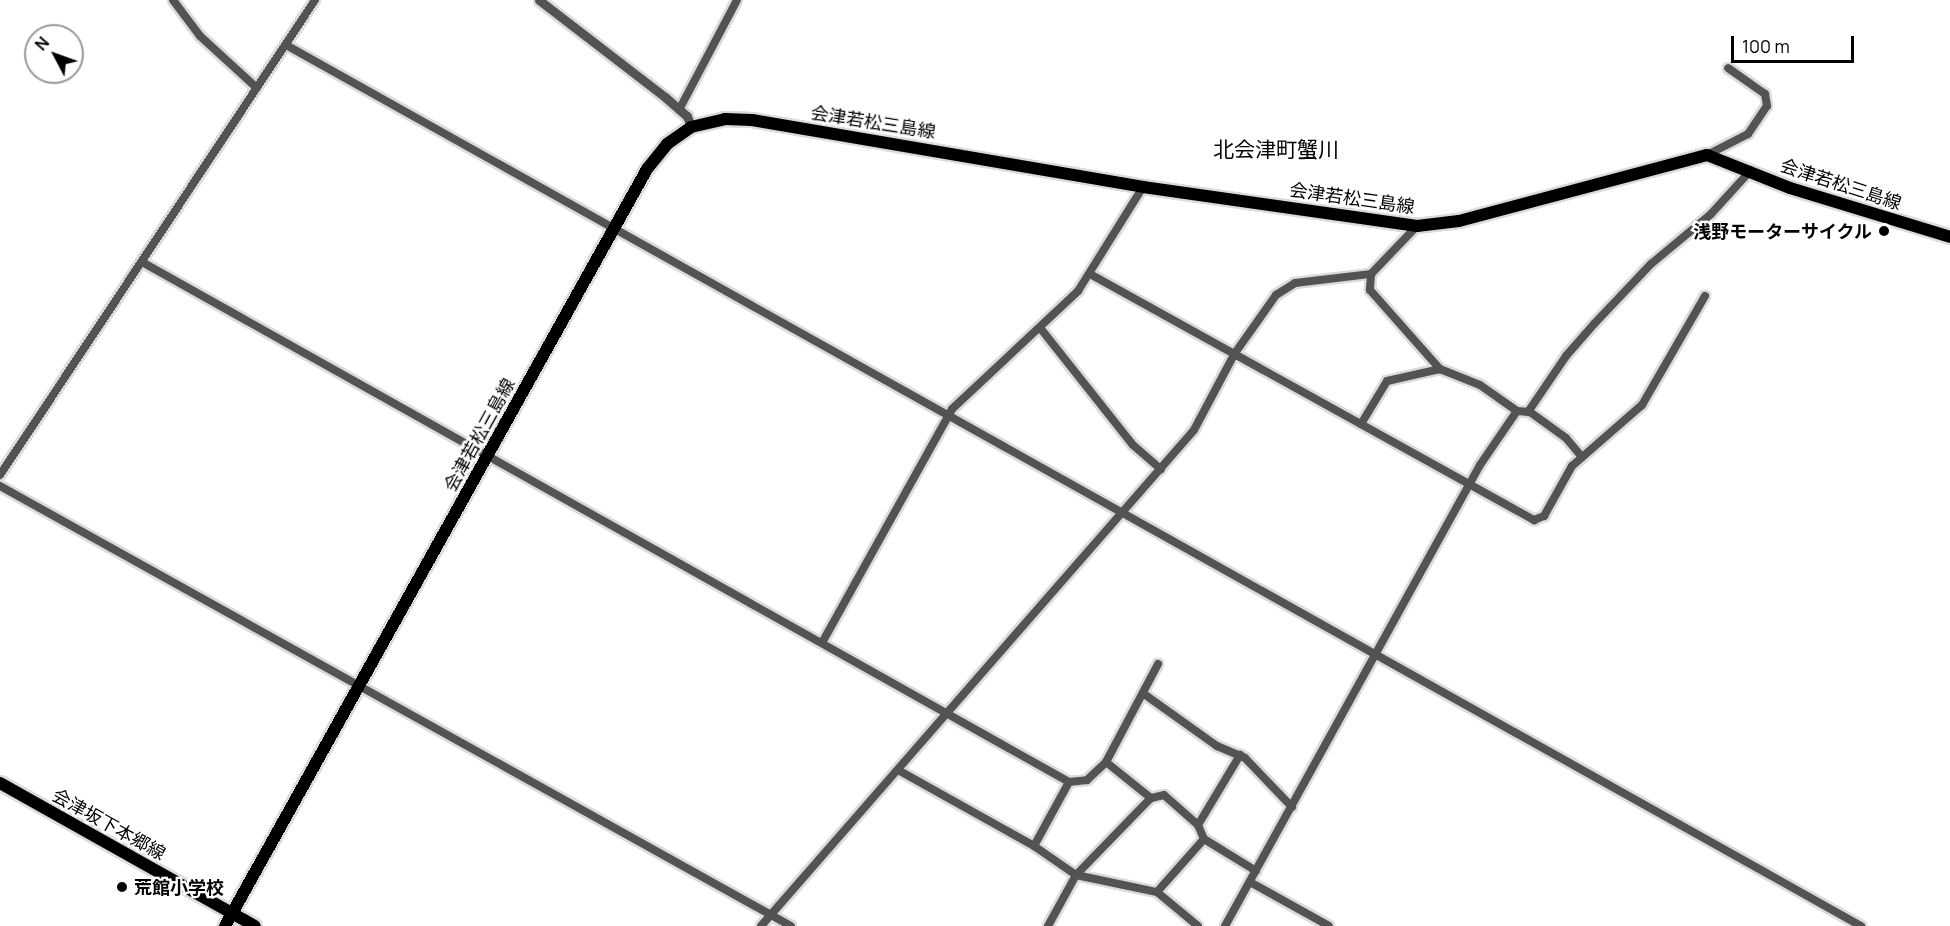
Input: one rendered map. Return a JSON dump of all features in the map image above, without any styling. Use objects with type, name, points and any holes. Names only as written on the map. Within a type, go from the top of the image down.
[{"type":"main road","name":"会津若松三島線","points":[[225,926],[656,156],[691,127],[725,118],[752,120],[1143,187],[1417,226],[1459,221],[1707,155],[1751,170],[1790,188],[1950,237]]},
{"type":"main road","name":"会津坂下本郷線","points":[[2,787],[255,926]]},
{"type":"street","points":[[173,0],[200,36],[257,88]]},
{"type":"street","points":[[0,475],[315,0]]},
{"type":"street","points":[[538,0],[679,110],[691,127]]},
{"type":"street","points":[[679,110],[737,0]]},
{"type":"street","points":[[286,45],[1861,926]]},
{"type":"street","points":[[1707,155],[1748,134],[1767,106],[1765,94],[1728,68]]},
{"type":"street","points":[[1528,412],[1566,356],[1594,324],[1651,264],[1711,214],[1751,170]]},
{"type":"street","points":[[823,640],[948,415],[996,364],[1041,329],[1090,274],[1143,187]]},
{"type":"street","points":[[1417,226],[1371,274],[1370,290],[1440,369],[1480,385],[1517,411],[1528,412],[1557,430],[1582,457]]},
{"type":"street","points":[[142,262],[823,640],[1069,782],[1087,780],[1106,762],[1158,664]]},
{"type":"street","points":[[1090,274],[1534,520],[1544,516],[1572,466],[1642,405],[1705,296]]},
{"type":"street","points":[[761,926],[1194,430],[1235,353],[1283,289],[1319,279],[1371,274]]},
{"type":"street","points":[[1041,329],[1133,445],[1161,469]]},
{"type":"street","points":[[1361,424],[1387,381],[1440,369]]},
{"type":"street","points":[[1225,926],[1490,447],[1517,411]]},
{"type":"street","points":[[0,486],[791,926]]},
{"type":"street","points":[[1144,694],[1209,741],[1240,755],[1292,807]]},
{"type":"street","points":[[1198,825],[1240,755]]},
{"type":"street","points":[[1106,762],[1151,798]]},
{"type":"street","points":[[898,770],[1034,846],[1076,875],[1156,892],[1198,926]]},
{"type":"street","points":[[1034,846],[1069,782]]},
{"type":"street","points":[[1048,926],[1076,875],[1151,798],[1164,795],[1198,825],[1204,839],[1256,871]]},
{"type":"street","points":[[1156,892],[1204,839]]},
{"type":"street","points":[[1250,882],[1329,926]]},
{"type":"place","name":"浅野モーターサイクル","points":[[1884,231]]},
{"type":"place","name":"荒館小学校","points":[[122,887]]},
{"type":"district","name":"北会津町蟹川","points":[[1276,149]]}]
